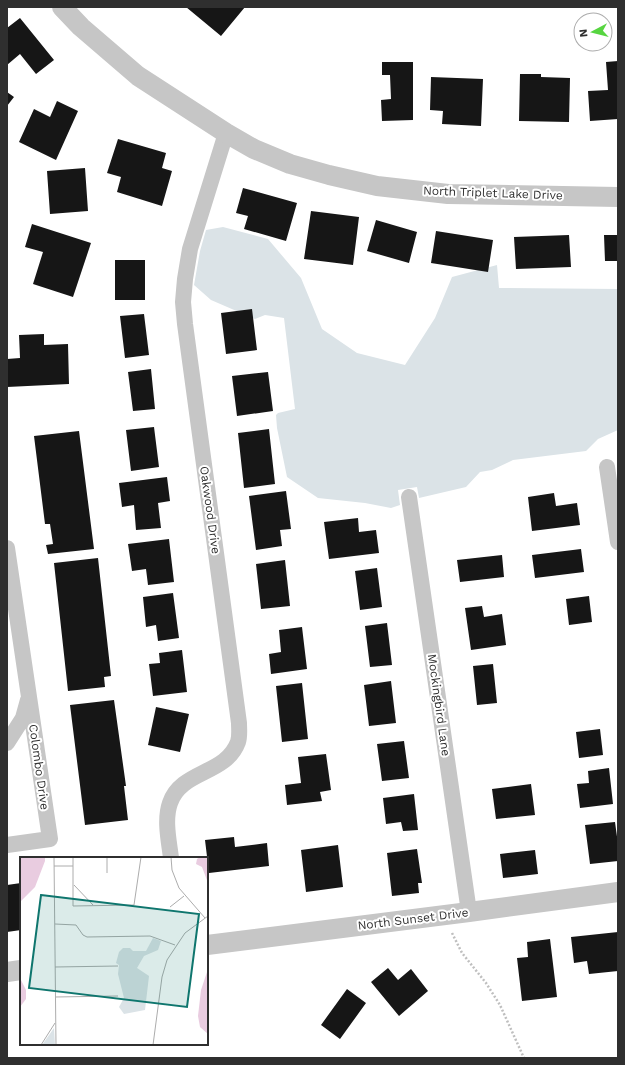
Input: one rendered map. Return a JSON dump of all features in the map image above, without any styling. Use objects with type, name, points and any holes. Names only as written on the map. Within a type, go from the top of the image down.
[{"type":"street","name":"North Triplet Lake Drive","points":[[62,7],[81,27],[138,76],[226,133],[254,149],[290,164],[377,186],[448,194],[618,197]]},
{"type":"street","name":"Oakwood Drive","points":[[171,857],[167,823],[170,804],[178,788],[190,779],[219,765],[231,755],[238,741],[239,724],[183,302],[184,279],[190,249],[226,133]]},
{"type":"street","points":[[607,467],[618,542]]},
{"type":"street","name":"Mockingbird Lane","points":[[409,497],[469,912]]},
{"type":"street","name":"Colombo Drive","points":[[7,548],[50,839],[7,845]]},
{"type":"street","name":"Colombo Drive","points":[[7,743],[23,718],[29,695]]},
{"type":"street","name":"North Sunset Drive","points":[[208,945],[618,892]]},
{"type":"street","points":[[7,972],[20,970]]},
{"type":"path","points":[[452,933],[462,953],[486,982],[500,1005],[524,1058]]},
{"type":"shaded area","points":[[223,227],[268,239],[301,278],[322,329],[357,353],[405,365],[435,318],[452,277],[497,265],[499,288],[618,289],[618,430],[598,439],[586,451],[513,460],[492,470],[480,472],[466,487],[419,498],[417,487],[398,490],[400,505],[391,508],[365,503],[318,498],[287,477],[277,428],[276,415],[278,413],[295,409],[284,318],[265,315],[255,319],[211,300],[194,285],[200,251],[206,230]]},
{"type":"building","points":[[186,7],[245,7],[221,36]]},
{"type":"building","points":[[20,18],[54,60],[36,74],[20,54],[7,65],[7,28]]},
{"type":"building","points":[[618,61],[618,119],[590,121],[588,91],[608,90],[606,62]]},
{"type":"building","points":[[382,62],[413,62],[413,120],[382,121],[381,100],[391,99],[390,75],[382,75]]},
{"type":"building","points":[[520,74],[541,74],[541,77],[570,78],[569,122],[519,121]]},
{"type":"building","points":[[431,77],[483,79],[481,126],[442,124],[443,111],[430,110]]},
{"type":"building","points":[[7,92],[14,97],[7,106]]},
{"type":"building","points":[[57,101],[78,111],[56,160],[19,142],[34,109],[50,117]]},
{"type":"building","points":[[118,139],[166,153],[162,168],[172,171],[162,206],[117,192],[121,177],[107,173]]},
{"type":"building","points":[[85,168],[88,211],[50,214],[47,171]]},
{"type":"building","points":[[243,188],[297,203],[286,241],[244,229],[248,216],[236,213]]},
{"type":"building","points":[[311,211],[359,217],[353,265],[304,259]]},
{"type":"building","points":[[376,220],[417,232],[409,263],[367,251]]},
{"type":"building","points":[[32,224],[91,243],[73,297],[33,284],[43,252],[25,247]]},
{"type":"building","points":[[436,231],[493,240],[488,272],[431,263]]},
{"type":"building","points":[[569,235],[571,267],[516,269],[514,237]]},
{"type":"building","points":[[604,235],[618,235],[618,261],[605,261]]},
{"type":"building","points":[[115,260],[145,260],[145,300],[115,300]]},
{"type":"building","points":[[252,309],[257,350],[226,354],[221,313]]},
{"type":"building","points":[[144,314],[149,355],[125,358],[120,316]]},
{"type":"building","points":[[44,334],[44,345],[68,344],[69,384],[7,387],[7,359],[20,358],[19,335]]},
{"type":"building","points":[[151,369],[155,409],[133,411],[128,372]]},
{"type":"building","points":[[268,372],[273,411],[237,416],[232,376]]},
{"type":"building","points":[[154,427],[159,467],[131,471],[126,430]]},
{"type":"building","points":[[269,429],[275,484],[244,488],[238,433]]},
{"type":"building","points":[[79,431],[94,549],[48,554],[46,545],[53,544],[50,524],[45,524],[34,436]]},
{"type":"building","points":[[167,477],[170,501],[158,503],[161,528],[136,530],[134,505],[122,507],[119,483]]},
{"type":"building","points":[[286,491],[291,529],[280,530],[282,546],[256,550],[249,496]]},
{"type":"building","points":[[554,493],[556,506],[577,503],[580,525],[532,531],[528,497]]},
{"type":"building","points":[[358,518],[359,532],[376,530],[379,553],[329,559],[324,522]]},
{"type":"building","points":[[169,539],[174,582],[148,585],[146,569],[132,571],[128,544]]},
{"type":"building","points":[[581,549],[584,572],[535,578],[532,555]]},
{"type":"building","points":[[502,555],[504,577],[460,582],[457,560]]},
{"type":"building","points":[[98,558],[111,676],[104,677],[105,687],[68,691],[54,563]]},
{"type":"building","points":[[285,560],[290,606],[261,609],[256,564]]},
{"type":"building","points":[[377,568],[382,607],[360,610],[355,571]]},
{"type":"building","points":[[173,593],[179,638],[158,641],[156,625],[146,627],[143,597]]},
{"type":"building","points":[[589,596],[592,622],[569,625],[566,599]]},
{"type":"building","points":[[482,606],[484,617],[502,614],[506,645],[471,650],[465,608]]},
{"type":"building","points":[[387,623],[392,665],[370,667],[365,626]]},
{"type":"building","points":[[302,627],[307,669],[271,674],[269,654],[281,652],[279,630]]},
{"type":"building","points":[[182,650],[187,692],[153,696],[149,664],[160,663],[159,653]]},
{"type":"building","points":[[493,664],[497,703],[477,705],[473,666]]},
{"type":"building","points":[[391,681],[396,723],[369,726],[364,685]]},
{"type":"building","points":[[302,683],[308,739],[282,742],[276,686]]},
{"type":"building","points":[[114,700],[126,786],[124,786],[128,820],[85,825],[70,705]]},
{"type":"building","points":[[156,707],[189,714],[180,752],[148,745]]},
{"type":"building","points":[[600,729],[603,755],[579,758],[576,732]]},
{"type":"building","points":[[404,741],[409,778],[382,781],[377,744]]},
{"type":"building","points":[[326,754],[331,790],[320,792],[322,801],[287,805],[285,785],[301,783],[298,757]]},
{"type":"building","points":[[609,768],[613,804],[580,808],[577,784],[589,783],[588,771]]},
{"type":"building","points":[[531,784],[535,815],[496,819],[492,789]]},
{"type":"building","points":[[414,794],[418,830],[403,831],[401,822],[386,824],[383,798]]},
{"type":"building","points":[[615,822],[618,844],[618,861],[590,864],[585,825]]},
{"type":"building","points":[[234,837],[235,847],[267,843],[269,866],[209,873],[205,840]]},
{"type":"building","points":[[338,845],[343,887],[306,892],[301,850]]},
{"type":"building","points":[[417,849],[422,883],[418,883],[419,893],[392,896],[387,853]]},
{"type":"building","points":[[535,850],[538,874],[503,878],[500,854]]},
{"type":"building","points":[[20,883],[20,930],[7,932],[7,885]]},
{"type":"building","points":[[618,932],[618,971],[589,974],[587,961],[574,963],[571,937]]},
{"type":"building","points":[[550,939],[557,997],[522,1001],[517,958],[528,957],[527,942]]},
{"type":"building","points":[[388,968],[398,980],[411,969],[428,991],[399,1016],[371,982]]},
{"type":"building","points":[[347,989],[366,1003],[340,1039],[321,1025]]}]
